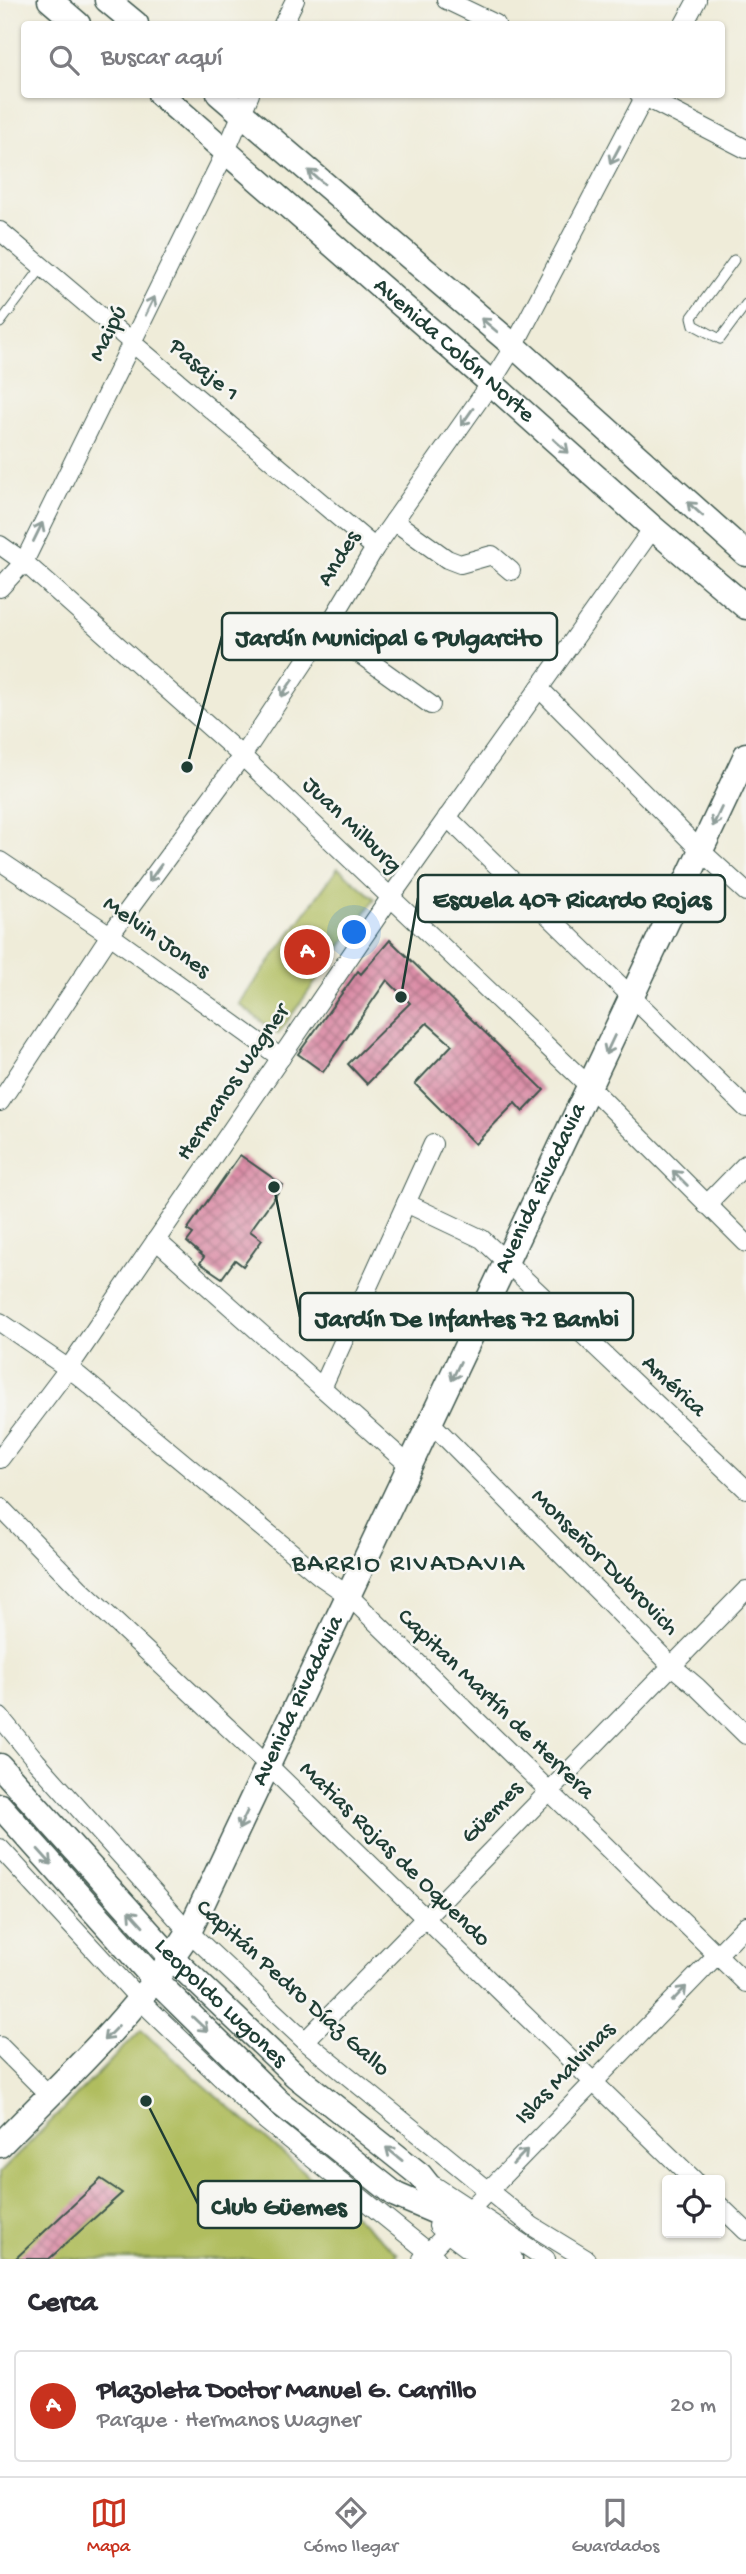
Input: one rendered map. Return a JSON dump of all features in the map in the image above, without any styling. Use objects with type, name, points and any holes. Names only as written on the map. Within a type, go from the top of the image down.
[{"type":"main road","points":[[50,0],[74,21]]},
{"type":"main road","points":[[107,0],[132,21]]},
{"type":"main road","name":"Avenida Colón Norte","points":[[165,98],[746,607]]},
{"type":"main road","name":"Avenida Colón Norte","points":[[245,104],[746,554]]},
{"type":"main road","name":"Avenida Rivadavia","points":[[0,2145],[122,2021],[148,1990],[189,1932],[746,755]]},
{"type":"main road","name":"Leopoldo Lugones","points":[[0,1766],[172,1958],[296,2076],[420,2175],[457,2221]]},
{"type":"main road","name":"Leopoldo Lugones","points":[[0,1806],[148,1990],[280,2103],[396,2195],[457,2221],[510,2259]]},
{"type":"street","points":[[284,21],[295,0]]},
{"type":"street","points":[[446,0],[490,21]]},
{"type":"street","points":[[686,21],[697,0]]},
{"type":"street","name":"Andes","points":[[0,1102],[110,934],[242,756],[326,630],[374,548],[491,383],[514,346],[641,98]]},
{"type":"street","points":[[649,98],[746,149]]},
{"type":"street","name":"Maipú","points":[[0,588],[24,562],[226,151],[245,104]]},
{"type":"street","name":"Pasaje 1","points":[[0,231],[374,548]]},
{"type":"street","points":[[394,521],[447,559],[460,564],[492,555],[511,571]]},
{"type":"street","name":"Hermanos Wagner","points":[[0,1459],[68,1369],[390,898],[653,528]]},
{"type":"street","name":"Juan Milburg","points":[[0,545],[24,562],[242,756],[590,1087],[746,1243]]},
{"type":"street","points":[[326,630],[431,705]]},
{"type":"street","points":[[539,688],[701,851],[746,892]]},
{"type":"street","points":[[447,817],[746,1108]]},
{"type":"street","name":"Melvin Jones","points":[[0,861],[110,934],[281,1058]]},
{"type":"street","points":[[322,1388],[433,1144]]},
{"type":"street","points":[[706,1205],[746,1164]]},
{"type":"street","points":[[406,1203],[482,1239],[506,1264]]},
{"type":"street","points":[[156,1240],[410,1466]]},
{"type":"street","name":"América","points":[[506,1264],[746,1489]]},
{"type":"street","name":"Capitan Martín de Herrera","points":[[0,1322],[68,1369],[320,1577],[349,1596],[746,1983]]},
{"type":"street","name":"Monseñor Dubrovich","points":[[431,1423],[672,1666],[746,1735]]},
{"type":"street","name":"Matias Rojas de Oquendo","points":[[0,1507],[79,1588],[269,1766],[689,2175]]},
{"type":"street","name":"Güemes","points":[[305,2041],[746,1590]]},
{"type":"street","name":"Capitán Pedro Díaz Gallo","points":[[0,1717],[189,1932],[305,2041],[532,2227],[586,2259]]},
{"type":"street","points":[[0,1847],[148,1990],[266,2121],[429,2257]]},
{"type":"street","name":"Islas Malvinas","points":[[429,2257],[457,2221],[746,1925]]},
{"type":"street","points":[[0,2046],[49,2095]]},
{"type":"street","points":[[725,2211],[746,2231]]},
{"type":"street","points":[[457,2221],[482,2259]]},
{"type":"street","points":[[457,2221],[546,2259]]},
{"type":"lane","points":[[734,260],[692,317],[694,324],[720,339],[746,304]]},
{"type":"lane","points":[[0,323],[43,265]]},
{"type":"green space","points":[[338,868],[375,899],[278,1034],[239,1004]]},
{"type":"green space","points":[[141,2030],[398,2254],[393,2259],[0,2259],[0,2173]]},
{"type":"building","points":[[390,940],[544,1090],[523,1112],[515,1103],[475,1144],[415,1084],[452,1045],[427,1023],[367,1084],[348,1064],[410,1003],[387,980],[323,1072],[298,1054],[358,971],[361,974]]},
{"type":"building","points":[[240,1155],[283,1185],[250,1231],[262,1240],[243,1266],[235,1260],[222,1278],[200,1263],[204,1257],[187,1242],[193,1234],[187,1230]]},
{"type":"building","points":[[101,2179],[122,2193],[49,2259],[15,2259]]},
{"type":"place","name":"Jardín Municipal 6 Pulgarcito","points":[[187,767]]},
{"type":"place","name":"Plazoleta Doctor Manuel G. Carrillo","points":[[307,952]]},
{"type":"place","name":"Escuela 407 Ricardo Rojas","points":[[401,997]]},
{"type":"place","name":"Jardín De Infantes 72 Bambi","points":[[274,1187]]},
{"type":"place","name":"Club Güemes","points":[[146,2101]]},
{"type":"district","name":"BARRIO RIVADAVIA","points":[[409,1565]]}]
